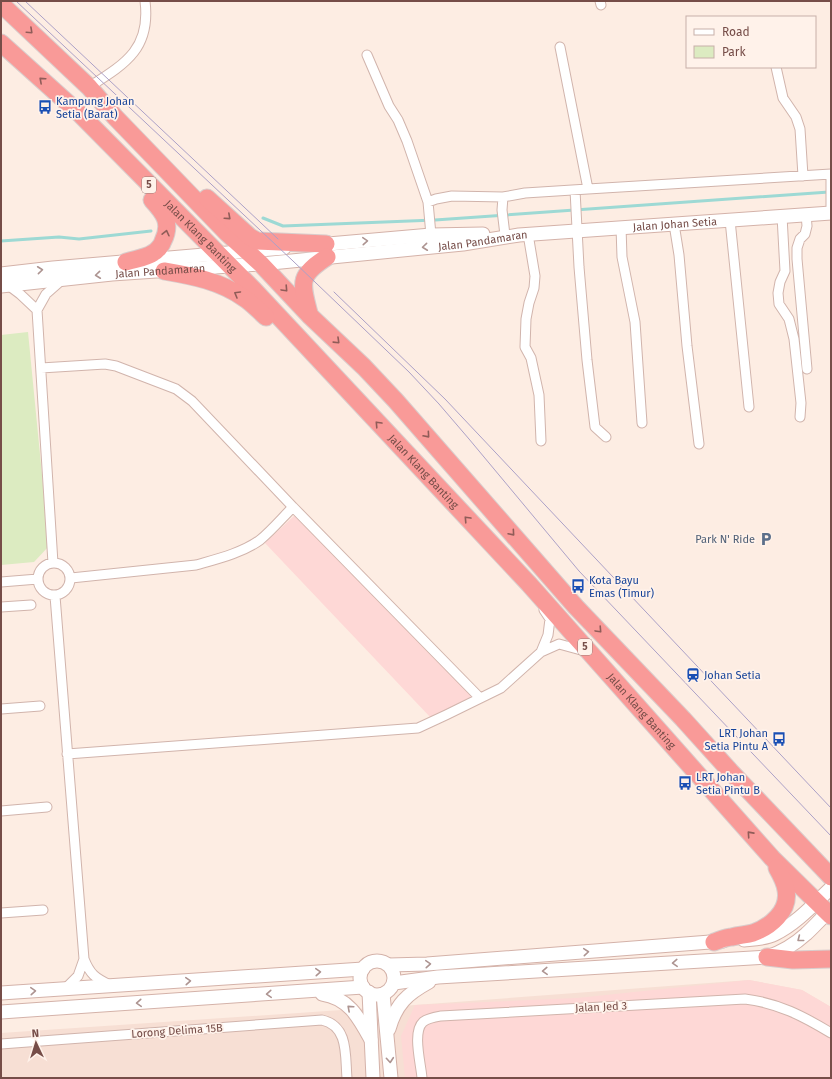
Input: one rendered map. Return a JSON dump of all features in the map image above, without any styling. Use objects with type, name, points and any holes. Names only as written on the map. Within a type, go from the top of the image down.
[{"type":"highway","name":"Jalan Klang Banting","points":[[1,4],[89,87],[115,117],[227,233],[261,264],[309,315],[364,367],[396,401],[576,607],[831,876]]},
{"type":"highway","name":"Jalan Klang Banting","points":[[1,42],[81,115],[301,340],[529,584],[772,858],[827,910]]},
{"type":"highway","points":[[81,115],[110,156],[160,209],[166,220],[168,231],[162,244],[154,253],[126,262]]},
{"type":"highway","points":[[115,117],[138,133],[250,237],[257,241],[326,250]]},
{"type":"highway","points":[[309,315],[303,292],[303,283],[308,271],[326,250]]},
{"type":"highway","points":[[164,271],[199,277],[219,284],[245,298],[350,394]]},
{"type":"highway","points":[[714,942],[730,937],[753,933],[766,927],[780,916],[787,892],[772,858]]},
{"type":"highway","points":[[767,957],[793,960],[831,959]]},
{"type":"street","points":[[89,87],[115,70],[130,57],[140,42],[146,27],[145,1]]},
{"type":"street","points":[[560,47],[588,189]]},
{"type":"street","points":[[367,55],[389,106],[398,120],[407,141],[428,202],[431,231]]},
{"type":"street","points":[[776,68],[783,98],[796,117],[800,129],[803,176]]},
{"type":"street","points":[[428,202],[436,198],[452,196],[503,197],[525,193],[574,194],[588,189],[803,176],[831,176],[831,213]]},
{"type":"street","points":[[574,194],[587,360],[595,428],[606,437]]},
{"type":"street","points":[[503,197],[502,210],[504,229]]},
{"type":"street","name":"Jalan Johan Setia","points":[[523,235],[674,224],[730,224],[782,216],[831,213]]},
{"type":"street","points":[[806,214],[807,226],[805,234],[800,239],[797,248],[797,259],[807,369]]},
{"type":"street","points":[[782,216],[785,271],[780,282],[778,293],[779,304],[789,319],[794,339],[801,403],[800,417]]},
{"type":"street","points":[[674,224],[679,254],[687,346],[699,444]]},
{"type":"street","points":[[730,224],[749,407]]},
{"type":"street","points":[[621,227],[622,257],[635,322],[642,423]]},
{"type":"street","name":"Jalan Pandamaran","points":[[3,282],[126,262],[224,260],[261,264],[326,250],[431,231],[504,229],[523,235]]},
{"type":"street","points":[[523,235],[535,276],[534,288],[526,319],[525,347],[531,358],[539,395],[541,441]]},
{"type":"street","name":"Jalan Pandamaran","points":[[3,282],[164,271],[224,260],[248,252],[463,244],[523,235]]},
{"type":"street","points":[[53,563],[36,310],[46,294],[63,279]]},
{"type":"street","points":[[3,282],[25,298],[36,310]]},
{"type":"street","points":[[41,368],[105,364],[116,366],[176,389],[192,401],[293,507],[480,698]]},
{"type":"street","points":[[71,578],[196,565],[213,560],[238,551],[259,540],[276,526],[293,507]]},
{"type":"street","points":[[53,563],[63,565],[70,573],[71,578],[65,592],[55,596],[49,595],[41,589],[38,579],[40,570],[48,564],[53,563]]},
{"type":"street","points":[[1,582],[38,579]]},
{"type":"street","points":[[529,584],[550,619],[548,635],[541,652]]},
{"type":"street","points":[[55,596],[84,959],[88,969],[94,976],[112,986]]},
{"type":"street","points":[[1,607],[31,605]]},
{"type":"street","points":[[67,754],[418,728],[501,688],[541,652],[559,644],[581,650],[600,664]]},
{"type":"street","points":[[1,709],[40,706]]},
{"type":"street","points":[[1,811],[47,807]]},
{"type":"street","points":[[394,983],[438,978],[767,957],[792,946],[805,935],[827,910],[831,888]]},
{"type":"street","points":[[1,913],[42,910]]},
{"type":"street","points":[[389,966],[761,939],[775,934],[792,924],[827,910]]},
{"type":"street","points":[[65,989],[78,976],[84,959]]},
{"type":"street","points":[[1,1012],[308,991],[366,990],[376,995],[383,994],[390,990],[394,983],[393,972],[389,966],[383,962],[375,961],[368,964],[362,970],[333,983],[308,991]]},
{"type":"street","points":[[1,993],[362,970]]},
{"type":"street","points":[[362,970],[360,980],[366,990],[373,1078]]},
{"type":"street","points":[[388,1035],[393,1015],[400,1003],[416,989],[438,978]]},
{"type":"street","points":[[308,991],[332,995],[354,1010],[371,1040]]},
{"type":"street","points":[[383,994],[391,1078]]},
{"type":"street","name":"Jalan Jed 3","points":[[422,1078],[417,1038],[418,1029],[423,1022],[430,1018],[441,1016],[745,999],[776,1005],[803,1016],[831,1032]]},
{"type":"street","name":"Lorong Delima 15B","points":[[1,1044],[322,1020],[328,1021],[335,1025],[343,1039],[347,1078]]},
{"type":"shaded area","points":[[295,515],[474,697],[431,718],[265,543]]},
{"type":"shaded area","points":[[749,980],[802,990],[831,1007],[831,1078],[1,1078],[1,1033],[415,1005]]},
{"type":"shaded area","points":[[749,980],[802,990],[831,1007],[831,1078],[405,1078],[401,1036],[415,1005],[577,998]]},
{"type":"green space","points":[[28,332],[49,546],[34,562],[1,565],[1,335]]},
{"type":"waterway","points":[[263,218],[283,226],[435,220],[829,192]]},
{"type":"waterway","points":[[1,241],[59,237],[79,239],[151,231]]},
{"type":"tram line","points":[[16,1],[409,372],[469,439],[579,571],[831,836]]},
{"type":"tram line","points":[[25,1],[278,239]]},
{"type":"tram line","points":[[334,292],[445,399],[831,808]]},
{"type":"place","name":"Kampung Johan Setia (Barat)","points":[[45,107]]},
{"type":"place","name":"Park N' Ride","points":[[766,539]]},
{"type":"place","name":"Kota Bayu Emas (Timur)","points":[[578,586]]},
{"type":"place","name":"Johan Setia","points":[[693,675]]},
{"type":"place","name":"LRT Johan Setia Pintu A","points":[[779,739]]},
{"type":"place","name":"LRT Johan Setia Pintu B","points":[[685,783]]}]
